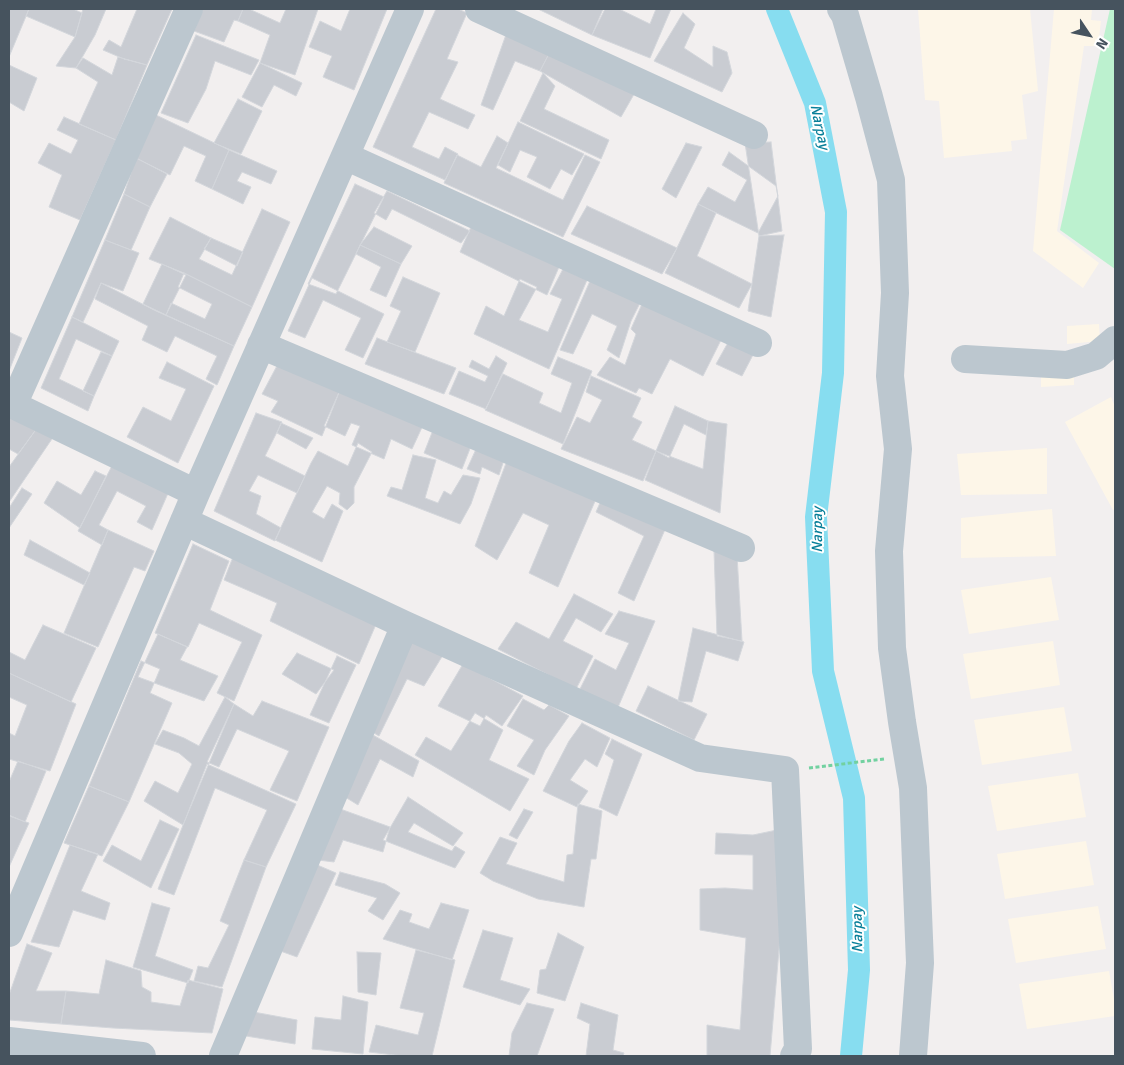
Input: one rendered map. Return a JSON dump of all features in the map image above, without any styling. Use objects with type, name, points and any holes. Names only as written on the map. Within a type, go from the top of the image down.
[{"type":"street","points":[[188,9],[11,404],[196,493]]},
{"type":"street","points":[[9,933],[196,493],[410,9]]},
{"type":"street","points":[[479,9],[754,135]]},
{"type":"street","points":[[842,9],[864,79],[891,180],[895,294],[890,376],[898,449],[889,551],[892,648],[913,788],[920,962],[913,1056]]},
{"type":"street","points":[[345,156],[758,343]]},
{"type":"street","points":[[965,359],[1067,365],[1096,356],[1115,340]]},
{"type":"street","points":[[261,346],[741,548]]},
{"type":"street","points":[[184,521],[405,625],[700,758],[785,770],[798,1049],[794,1056]]},
{"type":"street","points":[[224,1056],[405,625]]},
{"type":"street","points":[[9,1041],[142,1056]]},
{"type":"path","points":[[808,768],[893,758]]},
{"type":"shaded area","points":[[918,9],[1030,9],[1038,91],[1022,95],[1027,139],[1011,141],[1012,151],[944,158],[939,101],[925,100]]},
{"type":"shaded area","points":[[1054,9],[1092,9],[1091,20],[1101,21],[1098,46],[1084,46],[1057,231],[1099,263],[1083,288],[1033,251]]},
{"type":"shaded area","points":[[1099,324],[1100,341],[1067,344],[1067,326]]},
{"type":"shaded area","points":[[1074,372],[1074,385],[1041,387],[1041,375]]},
{"type":"shaded area","points":[[1111,397],[1115,407],[1115,509],[1113,510],[1065,422]]},
{"type":"shaded area","points":[[1047,448],[1047,494],[961,495],[957,454]]},
{"type":"shaded area","points":[[1052,509],[1056,556],[961,558],[961,518]]},
{"type":"shaded area","points":[[1051,577],[1059,620],[969,634],[961,590]]},
{"type":"shaded area","points":[[1053,641],[1060,685],[971,699],[963,654]]},
{"type":"shaded area","points":[[1064,707],[1072,751],[982,765],[974,720]]},
{"type":"shaded area","points":[[1078,773],[1086,817],[997,831],[988,786]]},
{"type":"shaded area","points":[[1086,841],[1094,885],[1005,899],[997,854]]},
{"type":"shaded area","points":[[1098,906],[1106,949],[1016,963],[1008,919]]},
{"type":"shaded area","points":[[1109,971],[1115,1016],[1027,1029],[1019,984]]},
{"type":"green space","points":[[1110,9],[1115,9],[1115,269],[1060,230]]},
{"type":"building","points":[[9,9],[29,9],[9,57]]},
{"type":"building","points":[[29,9],[73,9],[82,13],[75,37],[26,16]]},
{"type":"building","points":[[83,9],[106,9],[95,35],[76,68],[56,66],[75,37]]},
{"type":"building","points":[[137,9],[172,9],[147,65],[124,59],[103,50],[109,40],[121,47]]},
{"type":"building","points":[[203,9],[243,9],[238,21],[234,20],[224,42],[194,31]]},
{"type":"building","points":[[243,9],[249,9],[280,23],[286,9],[318,9],[295,75],[260,63],[270,35],[238,21]]},
{"type":"building","points":[[350,9],[387,9],[354,90],[323,77],[332,56],[309,47],[320,21],[341,31]]},
{"type":"building","points":[[436,9],[458,9],[467,13],[447,59],[458,62],[440,99],[475,115],[468,129],[429,112],[412,147],[439,159],[445,147],[458,154],[445,180],[373,147]]},
{"type":"building","points":[[538,9],[605,9],[592,35]]},
{"type":"building","points":[[603,9],[619,9],[650,24],[656,9],[671,9],[650,58],[592,35]]},
{"type":"building","points":[[683,13],[695,24],[684,48],[713,67],[713,46],[727,52],[732,73],[722,92],[654,61]]},
{"type":"building","points":[[508,29],[553,46],[540,71],[515,61],[493,110],[481,105]]},
{"type":"building","points":[[196,35],[259,60],[251,75],[215,61],[206,89],[188,123],[161,113]]},
{"type":"building","points":[[553,46],[637,89],[621,117],[540,71]]},
{"type":"building","points":[[118,57],[147,65],[116,140],[79,124],[98,82],[76,68],[83,58],[112,75]]},
{"type":"building","points":[[260,63],[302,83],[296,96],[274,85],[262,107],[242,97]]},
{"type":"building","points":[[9,65],[37,78],[24,111],[9,102]]},
{"type":"building","points":[[543,73],[555,86],[544,109],[609,140],[601,159],[520,121]]},
{"type":"building","points":[[238,99],[262,111],[241,154],[214,143]]},
{"type":"building","points":[[156,115],[229,150],[212,189],[195,181],[206,156],[184,146],[170,175],[136,158]]},
{"type":"building","points":[[64,117],[116,140],[80,220],[49,207],[62,175],[38,163],[49,143],[71,154],[78,140],[57,130]]},
{"type":"building","points":[[518,122],[584,154],[572,175],[561,169],[550,189],[527,177],[537,157],[520,150],[510,172],[498,165]]},
{"type":"building","points":[[497,136],[508,143],[496,168],[563,200],[585,155],[600,162],[563,237],[444,183],[457,155],[481,167]]},
{"type":"building","points":[[771,142],[782,231],[759,236],[745,143]]},
{"type":"building","points":[[686,143],[702,147],[676,198],[662,189]]},
{"type":"building","points":[[229,150],[277,171],[271,184],[242,172],[237,181],[251,187],[243,204],[212,189]]},
{"type":"building","points":[[729,152],[776,186],[778,196],[758,233],[698,204],[708,187],[735,202],[747,180],[722,165]]},
{"type":"building","points":[[136,158],[167,174],[150,207],[124,194]]},
{"type":"building","points":[[355,184],[384,197],[336,294],[308,284]]},
{"type":"building","points":[[387,191],[470,231],[461,243],[392,209],[386,220],[374,213]]},
{"type":"building","points":[[124,194],[150,207],[131,250],[105,240]]},
{"type":"building","points":[[698,204],[716,213],[697,256],[752,284],[739,308],[665,273]]},
{"type":"building","points":[[587,206],[677,248],[662,274],[571,234]]},
{"type":"building","points":[[262,209],[290,222],[252,307],[184,273],[149,259],[170,217],[211,238],[199,259],[232,275]]},
{"type":"building","points":[[374,227],[412,246],[401,264],[360,245]]},
{"type":"building","points":[[471,227],[559,267],[547,295],[460,252]]},
{"type":"building","points":[[784,235],[771,317],[748,311],[759,236]]},
{"type":"building","points":[[211,238],[243,252],[237,266],[204,249]]},
{"type":"building","points":[[105,240],[139,253],[123,291],[101,283],[83,322],[72,317]]},
{"type":"building","points":[[360,245],[401,264],[386,297],[370,290],[381,267],[356,254]]},
{"type":"building","points":[[162,264],[186,275],[166,315],[143,304]]},
{"type":"building","points":[[563,269],[587,280],[549,369],[474,334],[486,306],[504,316],[520,279],[537,287],[519,320],[548,332],[562,299],[550,294]]},
{"type":"building","points":[[184,273],[252,307],[234,346],[166,315],[171,303],[205,319],[212,304],[178,287]]},
{"type":"building","points":[[403,277],[440,293],[415,352],[387,342],[401,311],[390,306]]},
{"type":"building","points":[[312,278],[384,314],[363,358],[345,350],[361,318],[323,300],[305,338],[288,331]]},
{"type":"building","points":[[590,281],[642,299],[631,321],[619,358],[607,350],[617,326],[592,314],[573,354],[560,350]]},
{"type":"building","points":[[101,283],[156,311],[234,346],[217,385],[206,379],[217,356],[175,336],[167,352],[142,340],[148,326],[95,299]]},
{"type":"building","points":[[642,304],[721,340],[703,376],[670,359],[652,394],[639,388],[636,393],[597,375],[610,357],[625,365],[636,334],[631,329]]},
{"type":"building","points":[[72,317],[119,341],[112,356],[76,339],[59,379],[94,396],[88,411],[41,388]]},
{"type":"building","points":[[9,332],[22,338],[9,371]]},
{"type":"building","points":[[377,338],[456,368],[444,394],[365,364]]},
{"type":"building","points":[[730,339],[755,351],[742,376],[716,364]]},
{"type":"building","points":[[101,352],[112,356],[94,396],[83,391]]},
{"type":"building","points":[[496,356],[507,363],[486,409],[449,394],[459,371],[485,382],[488,376],[469,367],[472,360],[489,369]]},
{"type":"building","points":[[558,357],[592,371],[563,444],[485,410],[503,374],[543,393],[539,403],[561,413],[572,383],[551,374]]},
{"type":"building","points":[[167,362],[214,386],[178,463],[127,437],[143,407],[171,421],[186,389],[159,378]]},
{"type":"building","points":[[279,362],[340,390],[322,436],[271,412],[278,401],[262,394]]},
{"type":"building","points":[[591,376],[641,398],[632,417],[642,422],[632,440],[656,451],[643,481],[561,449],[577,417],[590,423],[602,400],[586,392]]},
{"type":"building","points":[[340,390],[424,423],[412,449],[391,439],[384,459],[352,445],[360,426],[351,423],[345,436],[324,426]]},
{"type":"building","points":[[675,406],[708,421],[706,435],[684,424],[669,458],[656,451]]},
{"type":"building","points":[[9,409],[40,424],[18,454],[9,449]]},
{"type":"building","points":[[256,413],[282,422],[265,456],[305,476],[297,493],[258,475],[249,491],[261,496],[256,514],[281,528],[275,541],[214,511]]},
{"type":"building","points":[[708,421],[727,424],[720,513],[645,480],[656,451],[703,469]]},
{"type":"building","points":[[281,423],[313,438],[306,449],[277,433]]},
{"type":"building","points":[[40,424],[56,433],[9,502],[9,467]]},
{"type":"building","points":[[435,425],[473,441],[462,469],[424,453]]},
{"type":"building","points":[[358,443],[372,452],[354,487],[354,503],[347,510],[339,504],[340,493],[327,486],[312,512],[324,519],[332,504],[343,511],[322,562],[275,540],[318,451],[348,466]]},
{"type":"building","points":[[477,447],[505,457],[499,475],[482,467],[480,474],[467,469]]},
{"type":"building","points":[[413,455],[436,460],[425,498],[438,503],[444,491],[451,495],[463,475],[480,478],[471,504],[460,524],[387,496],[391,487],[402,490]]},
{"type":"building","points":[[508,458],[599,492],[558,587],[529,573],[549,525],[523,513],[497,560],[475,546]]},
{"type":"building","points":[[114,462],[169,491],[152,530],[137,522],[146,506],[117,491],[99,525],[108,530],[102,545],[78,531]]},
{"type":"building","points":[[95,471],[106,476],[80,528],[44,503],[57,481],[81,495]]},
{"type":"building","points":[[22,488],[32,494],[9,528],[9,508]]},
{"type":"building","points":[[603,496],[667,525],[634,601],[618,593],[644,536],[596,512]]},
{"type":"building","points":[[108,530],[154,551],[145,571],[134,567],[98,647],[64,633]]},
{"type":"building","points":[[30,540],[90,573],[84,585],[24,555]]},
{"type":"building","points":[[193,544],[229,561],[210,610],[262,635],[234,701],[217,693],[242,642],[199,623],[188,647],[155,633]]},
{"type":"building","points":[[714,551],[737,555],[742,641],[717,636]]},
{"type":"building","points":[[233,557],[377,622],[359,664],[270,621],[277,603],[224,580]]},
{"type":"building","points":[[574,594],[613,614],[601,632],[576,618],[563,641],[593,656],[576,689],[498,649],[516,622],[549,639]]},
{"type":"building","points":[[619,611],[655,621],[616,712],[578,693],[595,659],[616,670],[629,643],[605,634]]},
{"type":"building","points":[[43,625],[96,648],[71,702],[9,673],[9,652],[25,660]]},
{"type":"building","points":[[693,628],[744,642],[738,661],[706,651],[692,702],[678,701]]},
{"type":"building","points":[[158,634],[187,647],[180,660],[218,676],[204,701],[138,677]]},
{"type":"building","points":[[408,636],[443,655],[424,686],[407,679],[379,736],[364,727]]},
{"type":"building","points":[[297,653],[334,670],[316,694],[282,674]]},
{"type":"building","points":[[337,656],[356,665],[329,723],[310,715]]},
{"type":"building","points":[[141,661],[160,669],[150,693],[172,703],[129,802],[89,786]]},
{"type":"building","points":[[463,664],[523,696],[502,726],[486,715],[480,726],[438,706]]},
{"type":"building","points":[[9,673],[76,704],[50,771],[9,759],[9,733],[15,736],[27,705],[9,697]]},
{"type":"building","points":[[648,686],[707,714],[694,740],[636,711]]},
{"type":"building","points":[[225,697],[234,704],[183,825],[144,801],[155,781],[178,793],[192,764],[179,753],[155,744],[163,730],[199,746]]},
{"type":"building","points":[[523,699],[544,710],[549,705],[569,716],[545,750],[534,775],[517,766],[534,740],[507,726]]},
{"type":"building","points":[[262,701],[329,727],[297,801],[270,790],[289,751],[237,729],[219,767],[207,762],[234,704],[253,716]]},
{"type":"building","points":[[475,713],[503,730],[489,760],[529,779],[510,811],[415,755],[426,737],[451,751]]},
{"type":"building","points":[[582,723],[610,738],[597,767],[585,759],[570,780],[588,791],[577,807],[543,791],[569,741]]},
{"type":"building","points":[[364,730],[419,761],[413,777],[380,759],[358,805],[337,792]]},
{"type":"building","points":[[612,739],[642,754],[617,816],[599,807],[614,760],[605,754]]},
{"type":"building","points":[[18,761],[46,771],[25,822],[9,815],[9,782]]},
{"type":"building","points":[[207,764],[296,804],[266,867],[244,860],[267,810],[215,788],[174,895],[158,889]]},
{"type":"building","points":[[89,786],[129,802],[102,856],[64,843]]},
{"type":"building","points":[[408,797],[463,833],[453,846],[414,823],[408,832],[452,851],[455,846],[465,852],[455,868],[383,840]]},
{"type":"building","points":[[578,804],[602,811],[596,859],[591,859],[584,907],[538,899],[493,881],[480,873],[500,837],[517,843],[506,864],[564,882],[567,855],[573,854]]},
{"type":"building","points":[[332,806],[390,827],[383,852],[343,840],[334,862],[310,859]]},
{"type":"building","points":[[524,809],[533,812],[517,839],[509,835]]},
{"type":"building","points":[[9,816],[29,823],[9,867]]},
{"type":"building","points":[[160,820],[179,829],[151,888],[103,861],[112,845],[141,861]]},
{"type":"building","points":[[777,830],[781,926],[770,1056],[707,1056],[707,1025],[740,1030],[746,938],[700,930],[700,889],[753,890],[753,855],[715,854],[716,833],[753,835]]},
{"type":"building","points":[[70,845],[98,854],[81,891],[110,903],[105,920],[73,910],[59,947],[31,942]]},
{"type":"building","points":[[244,860],[266,867],[222,987],[194,981],[198,966],[208,968],[229,925],[220,921]]},
{"type":"building","points":[[308,861],[336,873],[297,957],[272,948]]},
{"type":"building","points":[[340,872],[385,884],[400,893],[383,920],[368,911],[377,898],[335,885]]},
{"type":"building","points":[[152,903],[170,908],[155,956],[193,970],[188,983],[133,967]]},
{"type":"building","points":[[441,903],[469,910],[452,960],[383,939],[400,910],[412,914],[409,922],[429,929]]},
{"type":"building","points":[[483,930],[513,938],[500,980],[530,989],[520,1005],[463,987]]},
{"type":"building","points":[[558,933],[584,947],[565,1001],[537,993],[540,970],[546,969]]},
{"type":"building","points":[[27,944],[52,953],[36,991],[66,991],[61,1024],[9,1020],[9,995]]},
{"type":"building","points":[[416,950],[455,960],[432,1056],[403,1056],[369,1052],[376,1025],[418,1035],[424,1013],[400,1008]]},
{"type":"building","points":[[357,952],[381,953],[376,995],[358,992]]},
{"type":"building","points":[[106,960],[141,971],[142,987],[151,992],[151,1002],[180,1006],[188,980],[223,989],[212,1033],[61,1024],[66,991],[99,994]]},
{"type":"building","points":[[343,996],[368,1002],[363,1054],[312,1049],[315,1017],[341,1020]]},
{"type":"building","points":[[527,1003],[554,1009],[537,1056],[509,1056],[512,1033]]},
{"type":"building","points":[[581,1003],[618,1015],[613,1050],[624,1053],[623,1056],[586,1056],[590,1024],[577,1018]]},
{"type":"building","points":[[248,1011],[297,1020],[295,1044],[246,1036]]},
{"type":"waterway","name":"Narpay","points":[[777,9],[815,103],[836,212],[833,373],[816,517],[823,671],[854,798],[859,970],[851,1056]]}]
